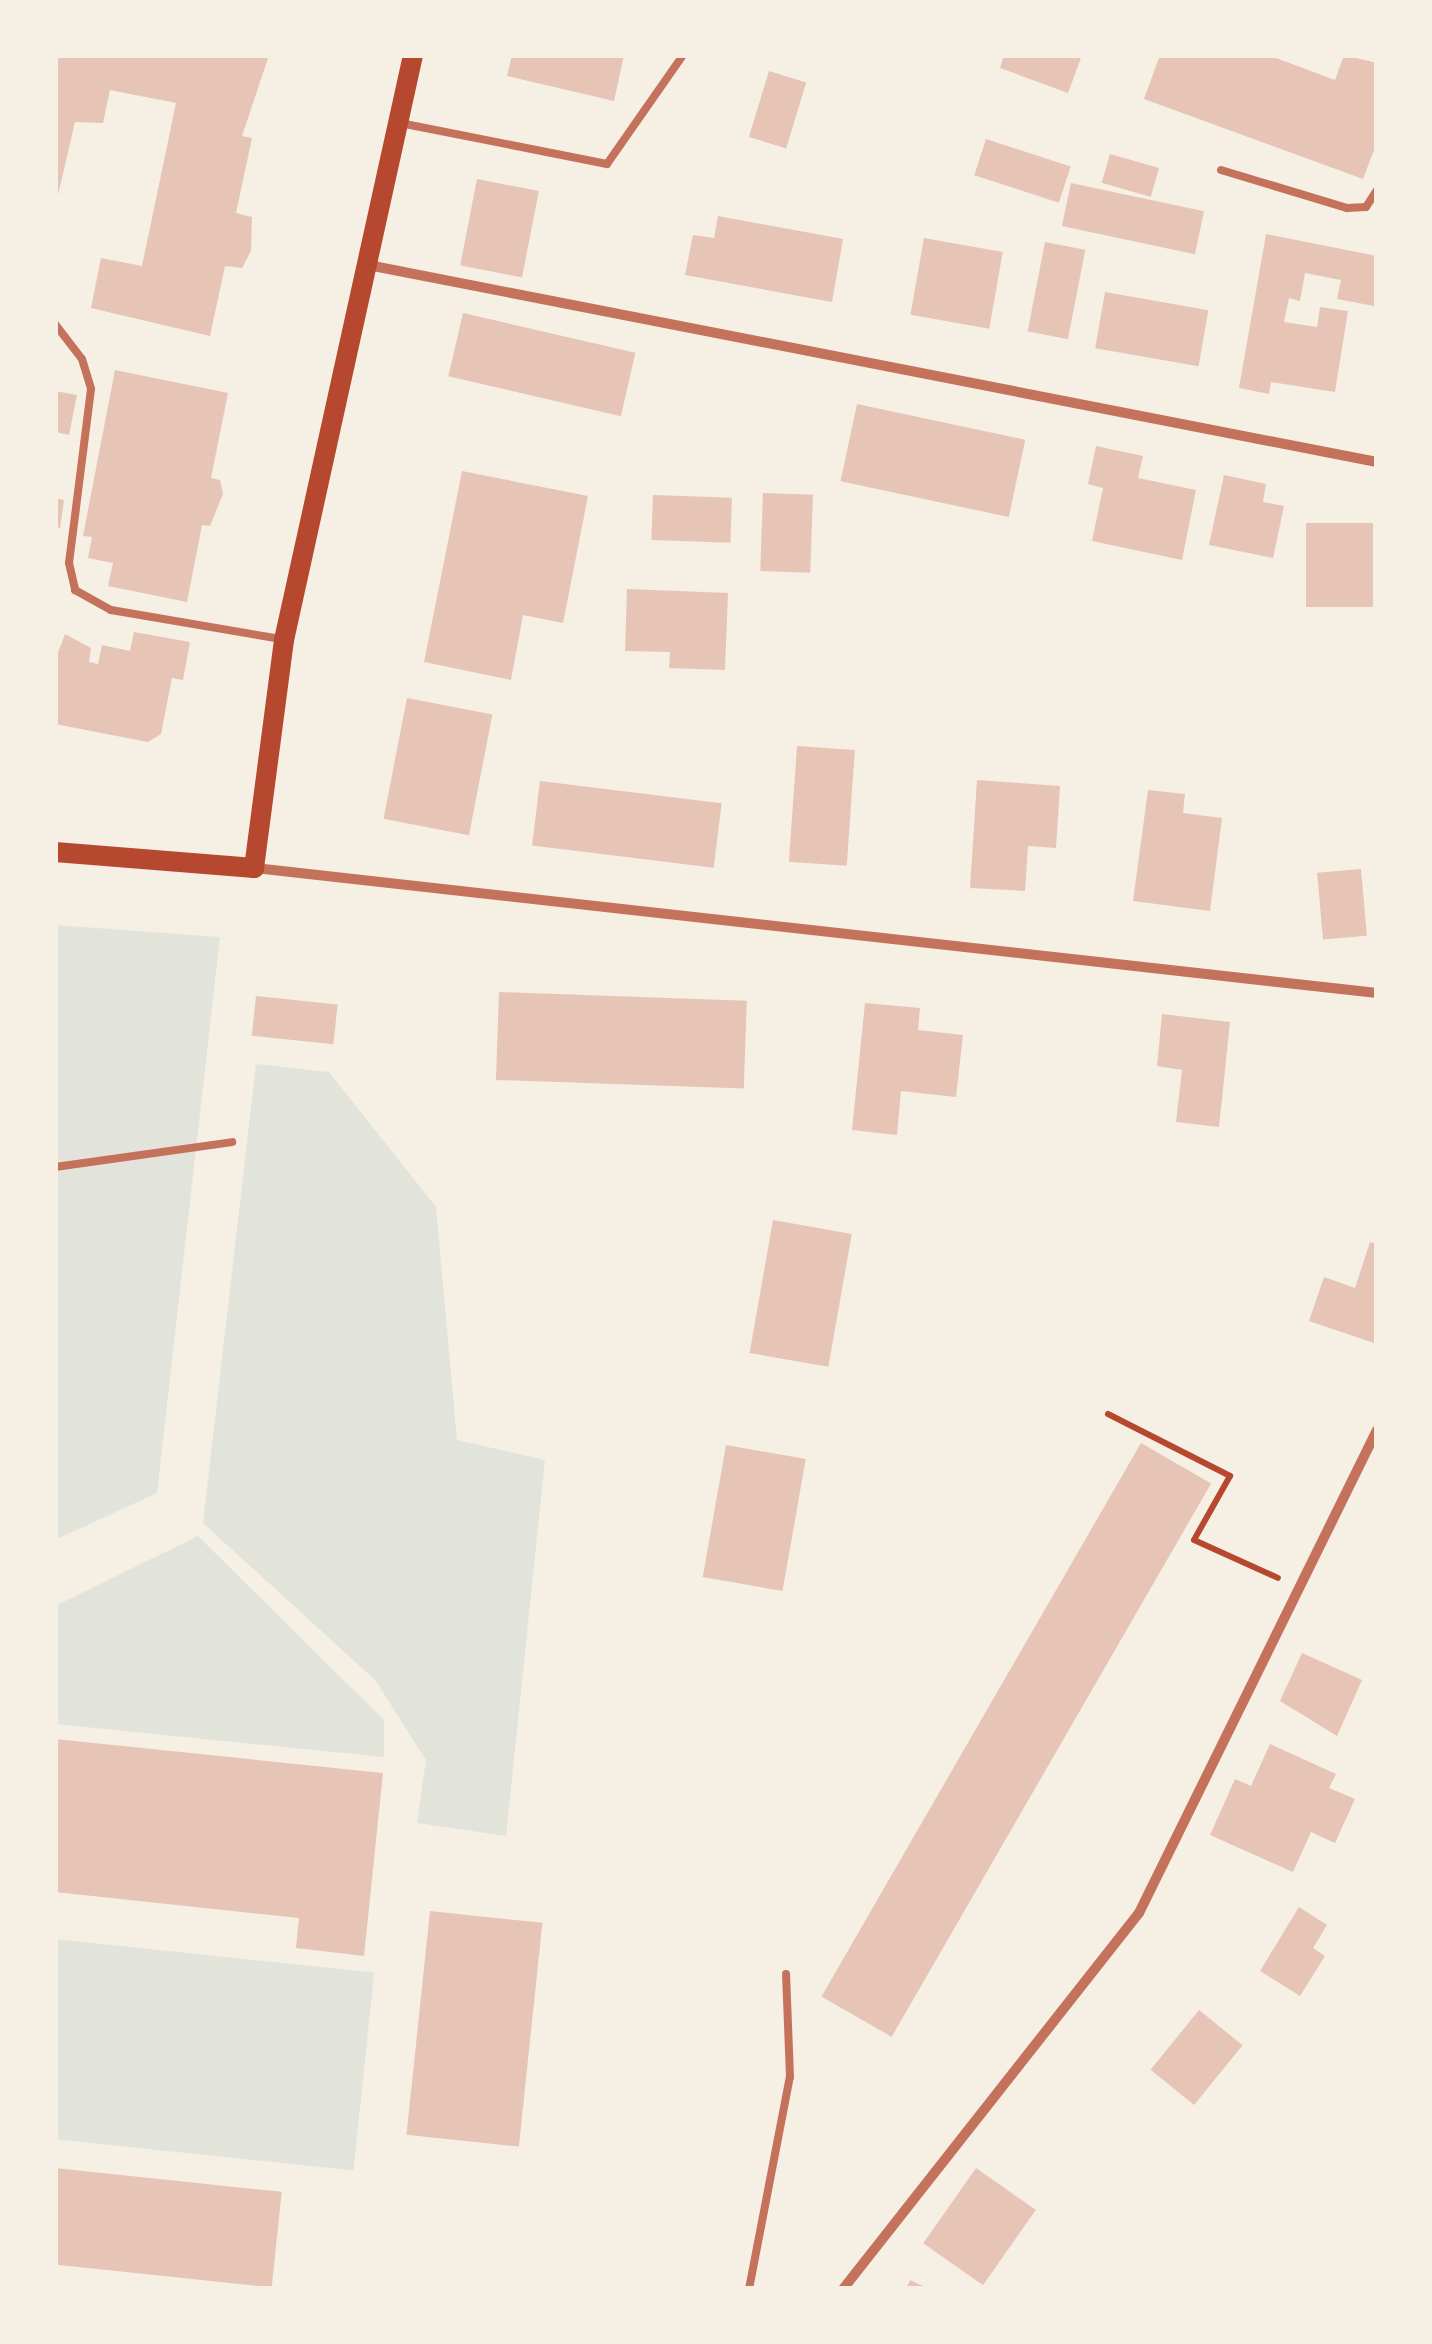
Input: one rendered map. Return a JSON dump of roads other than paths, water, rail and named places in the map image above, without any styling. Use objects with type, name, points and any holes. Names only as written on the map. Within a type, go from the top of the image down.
[{"type":"main road","points":[[55,852],[254,868],[284,640],[413,55]]},
{"type":"street","points":[[368,265],[1377,462]]},
{"type":"street","points":[[254,868],[1377,993]]},
{"type":"street","points":[[843,2289],[1140,1913],[1377,1430]]},
{"type":"lane","points":[[400,123],[607,164],[683,55]]},
{"type":"lane","points":[[1221,170],[1347,208],[1366,207],[1377,190]]},
{"type":"lane","points":[[55,324],[82,359],[90,389],[68,564],[75,590],[111,610],[284,640]]},
{"type":"lane","points":[[55,1167],[232,1142]]},
{"type":"lane","points":[[750,2289],[790,2077],[786,1974]]}]
